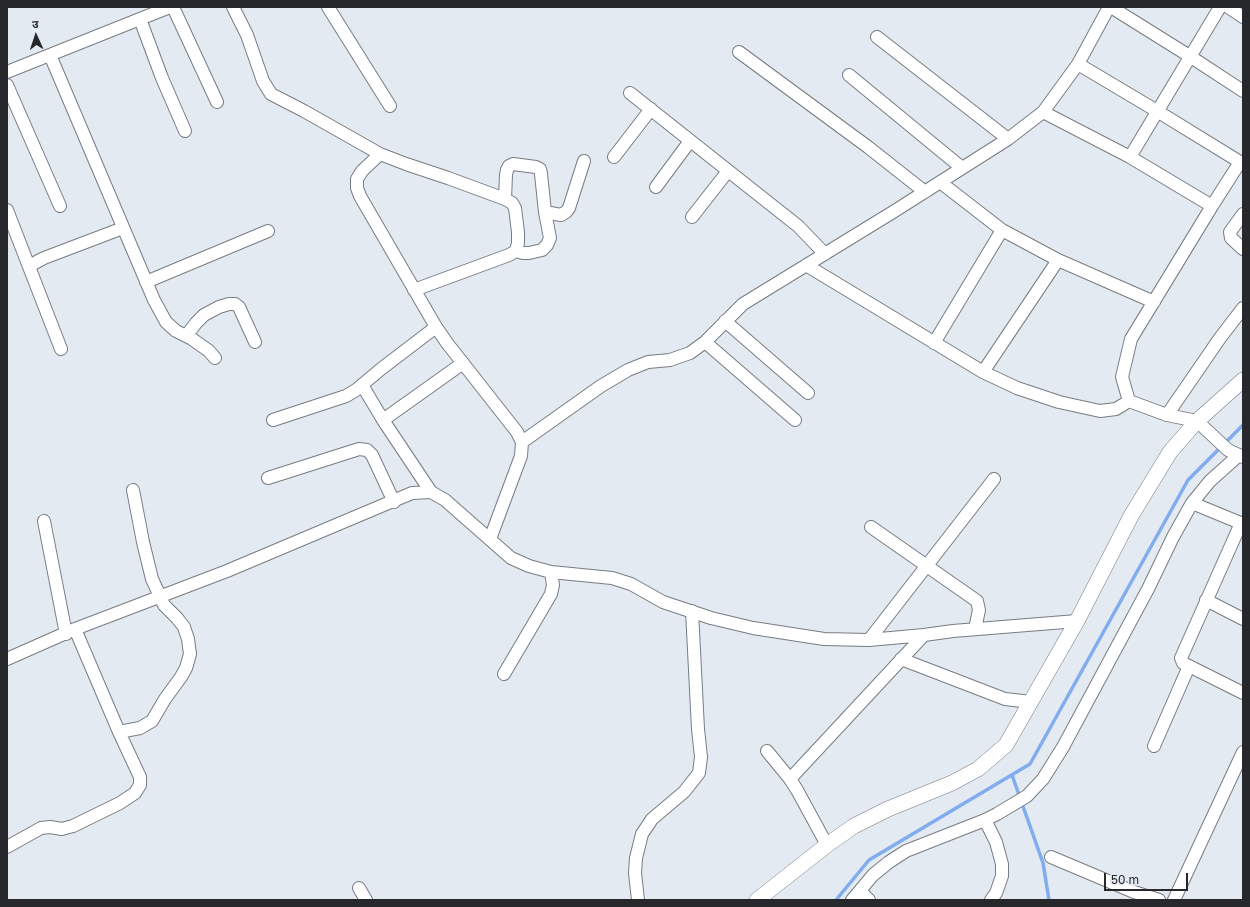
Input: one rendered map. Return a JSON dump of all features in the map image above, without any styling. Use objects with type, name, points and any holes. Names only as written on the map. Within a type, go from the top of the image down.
[{"type":"street","points":[[7,72],[170,7]]},
{"type":"street","points":[[173,7],[217,102]]},
{"type":"street","points":[[233,7],[247,35],[263,81],[270,94],[304,111],[380,154],[505,199],[512,203],[515,208],[518,232],[516,251]]},
{"type":"street","points":[[328,7],[390,106]]},
{"type":"street","points":[[522,442],[601,386],[628,370],[648,362],[670,360],[690,353],[705,342],[742,304],[925,192],[1008,139],[1043,112],[1078,64],[1110,7],[1243,91]]},
{"type":"street","points":[[1130,157],[1220,7]]},
{"type":"street","points":[[1228,7],[1243,17]]},
{"type":"street","points":[[140,19],[162,78],[185,131]]},
{"type":"street","points":[[877,37],[1008,139]]},
{"type":"street","points":[[739,52],[862,142],[925,192]]},
{"type":"street","points":[[50,55],[154,300],[166,322],[176,331],[209,351],[215,358]]},
{"type":"street","points":[[1078,64],[1240,162],[1131,339],[1122,377],[1128,401]]},
{"type":"street","points":[[849,75],[962,168]]},
{"type":"street","points":[[7,85],[60,206]]},
{"type":"street","points":[[630,93],[798,226],[824,254]]},
{"type":"street","points":[[614,157],[650,109]]},
{"type":"street","points":[[1043,112],[1130,157],[1212,206]]},
{"type":"street","points":[[656,186],[690,141]]},
{"type":"street","points":[[380,154],[362,171],[357,179],[357,188],[360,196],[434,324],[462,363],[518,432],[522,442],[521,456],[490,539]]},
{"type":"street","points":[[545,212],[561,215],[566,212],[569,208],[584,161]]},
{"type":"street","points":[[414,290],[509,255],[516,251],[529,253],[542,250],[548,245],[550,238],[545,212],[540,169],[536,167],[513,164],[509,166],[506,175],[505,199]]},
{"type":"street","points":[[692,217],[728,171]]},
{"type":"street","points":[[940,182],[1002,230],[1058,260],[1154,302]]},
{"type":"street","points":[[7,210],[62,349]]},
{"type":"street","points":[[1243,214],[1230,232],[1231,238],[1243,249]]},
{"type":"street","points":[[29,266],[44,258],[123,228]]},
{"type":"street","points":[[934,343],[1002,230]]},
{"type":"street","points":[[146,282],[268,231]]},
{"type":"street","points":[[983,372],[1058,260]]},
{"type":"street","points":[[806,265],[983,372],[1017,388],[1059,402],[1100,411],[1116,409],[1128,401]]},
{"type":"street","points":[[186,336],[204,315],[219,306],[234,304],[239,307],[255,342]]},
{"type":"street","points":[[1167,415],[1220,338],[1243,308]]},
{"type":"street","points":[[725,321],[808,393]]},
{"type":"street","points":[[273,420],[346,396],[356,390],[434,324]]},
{"type":"street","points":[[705,342],[795,420]]},
{"type":"street","points":[[383,420],[462,363]]},
{"type":"street","points":[[757,900],[827,845],[854,826],[888,809],[952,783],[978,769],[1006,745],[1077,621],[1134,510],[1170,452],[1243,380]]},
{"type":"street","points":[[362,385],[383,420],[431,492],[445,500],[511,558],[529,566],[551,572],[612,578],[631,584],[663,602],[711,618],[753,628],[824,639],[869,640],[975,629],[1077,621]]},
{"type":"street","points":[[869,900],[856,896],[873,875],[889,862],[906,851],[985,820],[1013,805],[1027,796],[1043,779],[1148,589],[1173,537],[1192,503],[1210,481],[1237,454],[1200,423],[1167,415],[1128,401]]},
{"type":"street","points":[[268,478],[359,449],[367,450],[372,455],[394,502]]},
{"type":"street","points":[[869,640],[994,479]]},
{"type":"street","points":[[119,732],[140,728],[152,721],[165,699],[181,677],[190,654],[188,639],[184,627],[164,605],[152,579],[133,490]]},
{"type":"street","points":[[7,659],[70,631],[227,571],[394,502],[412,493],[431,492]]},
{"type":"street","points":[[1192,503],[1242,524],[1206,600],[1181,658],[1183,663],[1243,693]]},
{"type":"street","points":[[7,847],[41,828],[50,827],[62,829],[73,826],[120,803],[135,793],[140,785],[140,777],[70,631],[44,521]]},
{"type":"street","points":[[871,527],[977,601],[979,610],[975,629]]},
{"type":"street","points":[[504,674],[551,594],[553,585],[551,572]]},
{"type":"street","points":[[1206,600],[1243,619]]},
{"type":"street","points":[[638,900],[635,873],[636,858],[642,834],[652,820],[684,792],[699,773],[701,757],[698,729],[692,612]]},
{"type":"street","points":[[790,779],[924,635]]},
{"type":"street","points":[[901,659],[1005,699],[1031,702]]},
{"type":"street","points":[[1154,746],[1189,666]]},
{"type":"street","points":[[767,751],[790,779],[827,845]]},
{"type":"street","points":[[1174,900],[1243,752]]},
{"type":"street","points":[[985,820],[996,842],[1002,864],[1002,876],[996,893],[991,900]]},
{"type":"street","points":[[1051,857],[1132,896],[1159,900]]},
{"type":"street","points":[[359,888],[366,900]]},
{"type":"waterway","points":[[836,900],[869,860],[1030,764],[1188,480],[1243,425]]},
{"type":"waterway","points":[[1012,775],[1043,863],[1049,900]]}]
